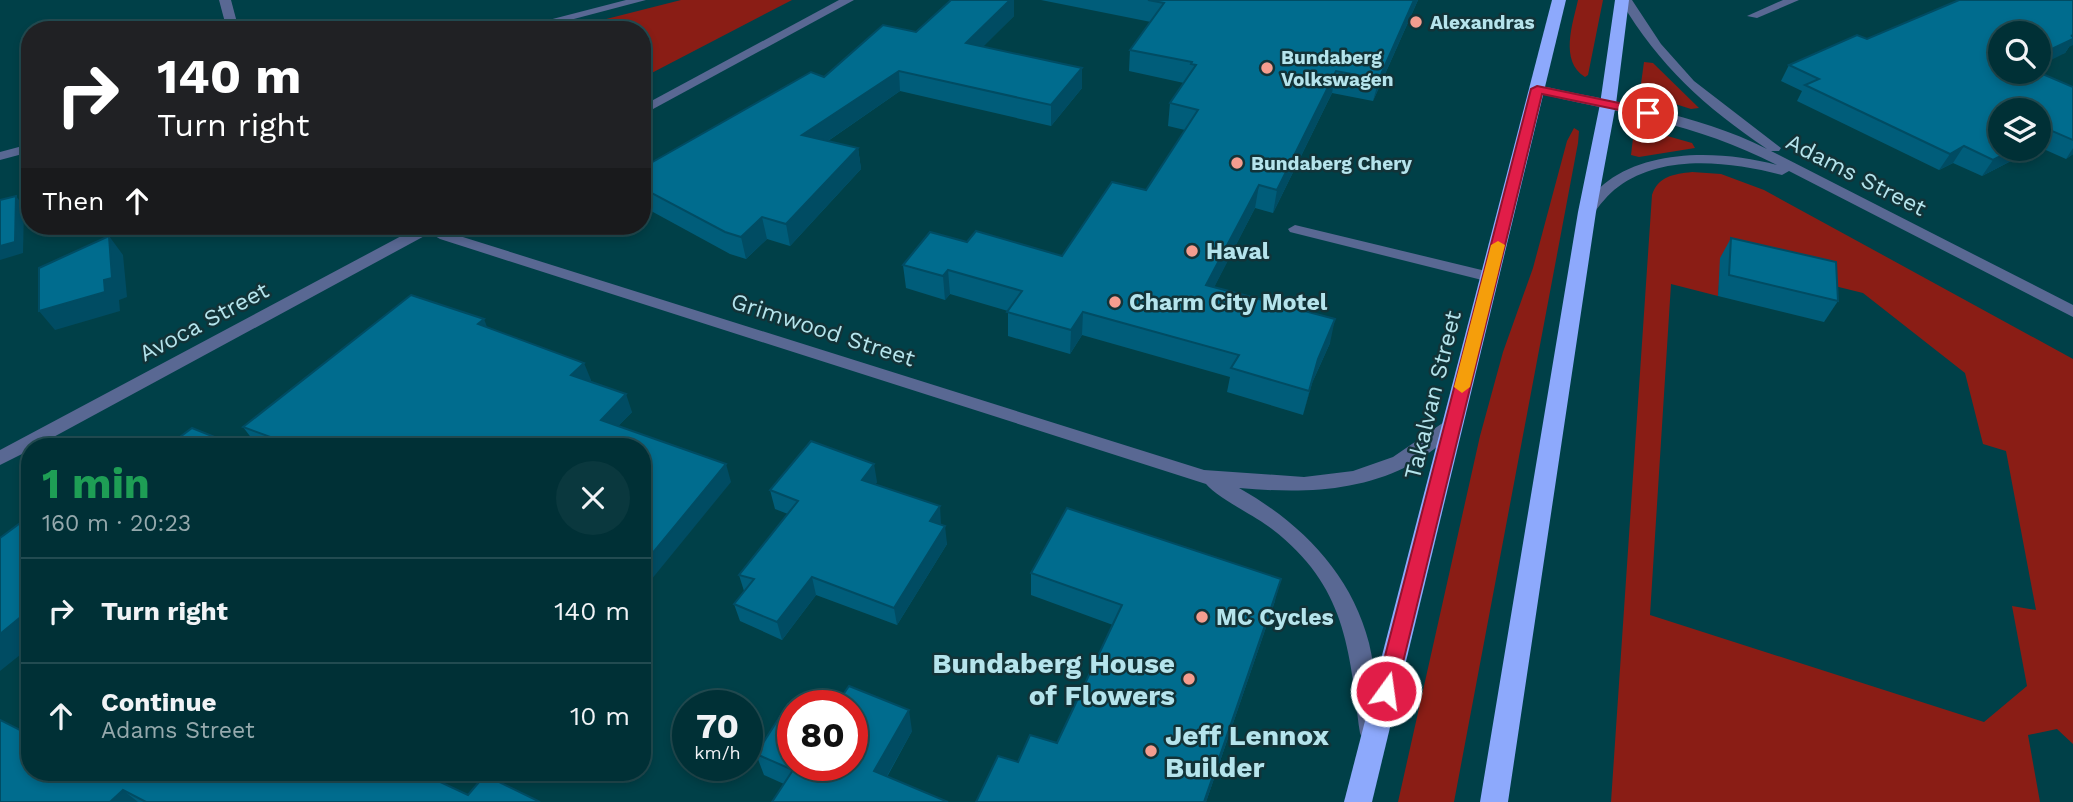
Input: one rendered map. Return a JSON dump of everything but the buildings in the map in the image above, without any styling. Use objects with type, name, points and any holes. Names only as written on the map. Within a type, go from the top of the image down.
[{"type":"highway","name":"Takalvan Street","points":[[1358,802],[1559,0]]},
{"type":"highway","points":[[1494,802],[1587,212],[1608,104],[1624,0]]},
{"type":"street","points":[[225,0],[231,21]]},
{"type":"street","points":[[553,21],[640,0]]},
{"type":"street","points":[[651,106],[848,0]]},
{"type":"street","points":[[1624,0],[1670,66],[1695,90],[1742,126],[1835,189]]},
{"type":"street","points":[[1753,16],[1793,0]]},
{"type":"street","name":"Adams Street","points":[[1537,89],[1707,129],[1744,143],[2073,313]]},
{"type":"street","points":[[0,156],[21,150]]},
{"type":"street","points":[[1587,212],[1604,191],[1616,182],[1652,167],[1680,162],[1739,162],[1765,166],[1835,189]]},
{"type":"street","points":[[1295,229],[1490,277]]},
{"type":"street","name":"Avoca Street","points":[[37,438],[413,235]]},
{"type":"street","name":"Grimwood Street","points":[[444,235],[1205,477],[1279,486],[1349,478],[1397,463],[1452,425]]},
{"type":"street","name":"Avoca Street","points":[[0,458],[21,447]]},
{"type":"street","name":"Grimwood Street","points":[[1205,477],[1262,509],[1306,547],[1324,568],[1342,598],[1356,634],[1373,744]]},
{"type":"shaded area","points":[[681,0],[792,0],[651,73],[651,21],[598,21]]},
{"type":"shaded area","points":[[1578,0],[1603,0],[1588,75],[1585,77],[1577,70],[1570,52],[1571,30]]},
{"type":"shaded area","points":[[1644,62],[1653,63],[1699,108],[1691,109],[1640,91]]},
{"type":"shaded area","points":[[1574,128],[1579,131],[1578,143],[1454,802],[1398,802],[1480,436],[1503,352],[1533,268],[1567,141]]},
{"type":"shaded area","points":[[1639,128],[1692,143],[1695,148],[1639,157],[1631,155],[1634,130]]},
{"type":"shaded area","points":[[1692,172],[1721,174],[1764,190],[2073,359],[2073,744],[2057,729],[2028,735],[2040,802],[1611,802],[1652,195],[1663,180],[1673,175]],"holes":[[[1721,258],[1863,293],[1965,373],[1983,444],[2006,451],[2036,610],[2012,606],[2027,686],[1984,722],[1650,615],[1671,284],[1718,296]]]},
{"type":"slow traffic","points":[[1462,387],[1498,245]]},
{"type":"place","name":"Alexandras","points":[[1416,22]]},
{"type":"place","name":"Bundaberg Volkswagen","points":[[1267,68]]},
{"type":"place","name":"Bundaberg Chery","points":[[1237,163]]},
{"type":"place","name":"Haval","points":[[1192,251]]},
{"type":"place","name":"Charm City Motel","points":[[1115,302]]},
{"type":"place","name":"MC Cycles","points":[[1202,617]]},
{"type":"place","name":"Bundaberg House of Flowers","points":[[1189,679]]},
{"type":"place","name":"Jeff Lennox Builder","points":[[1151,751]]},
{"type":"route","points":[[1386,691],[1537,89],[1648,113]]}]
